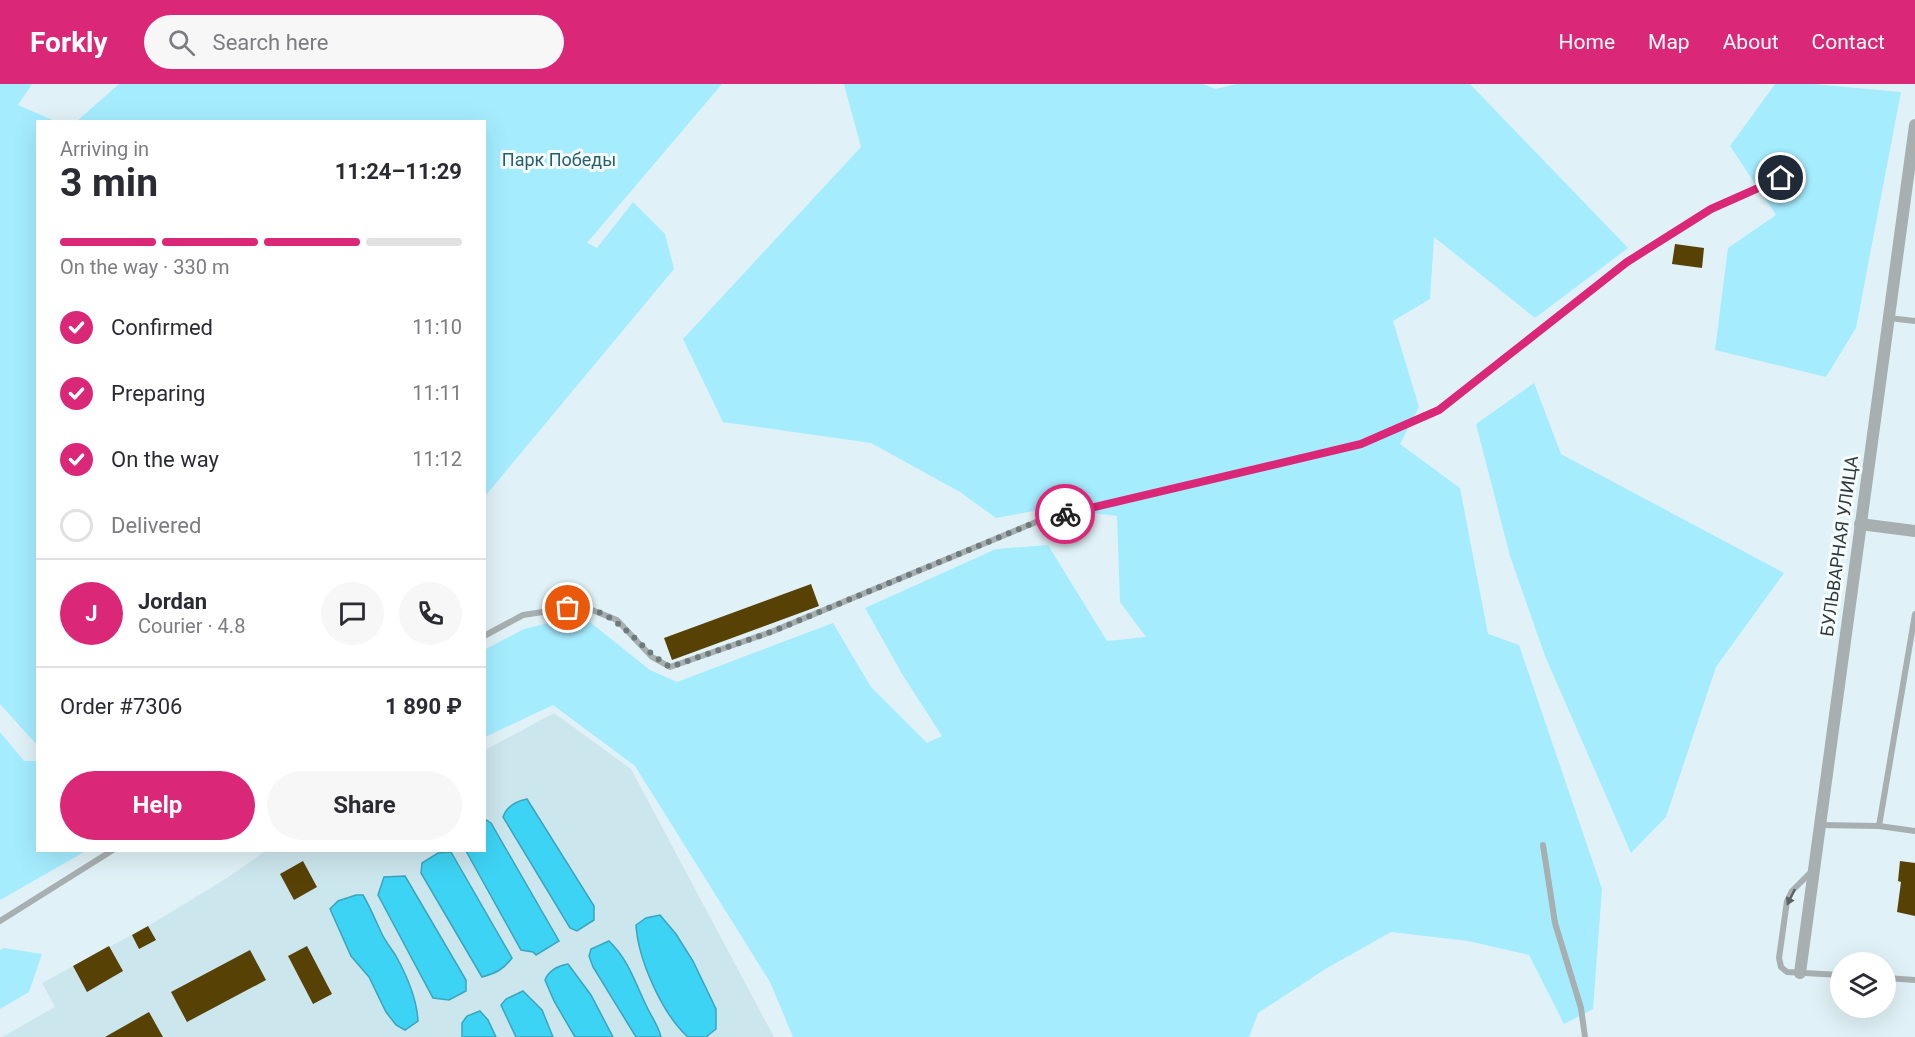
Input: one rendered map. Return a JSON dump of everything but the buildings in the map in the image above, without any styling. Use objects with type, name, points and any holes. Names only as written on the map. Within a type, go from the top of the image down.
[{"type":"street","name":"БУЛЬВАРНАЯ УЛИЦА","points":[[1800,973],[1915,125]]},
{"type":"street","points":[[1860,524],[1915,531]]},
{"type":"lane","points":[[486,635],[523,615],[582,606],[617,620],[652,657],[670,667],[791,624],[1041,520],[1361,444],[1439,410],[1627,262],[1711,209],[1781,178]]},
{"type":"lane","points":[[1889,317],[1915,321]]},
{"type":"lane","points":[[1879,825],[1915,614]]},
{"type":"lane","points":[[1820,825],[1879,825],[1915,831]]},
{"type":"lane","points":[[1543,845],[1555,923],[1581,1008],[1585,1037]]},
{"type":"lane","points":[[0,921],[110,852]]},
{"type":"lane","points":[[1813,870],[1792,891],[1787,901],[1779,958],[1781,967],[1787,972],[1830,974]]},
{"type":"lane","points":[[1896,979],[1915,980]]},
{"type":"shaded area","points":[[554,713],[631,769],[774,1037],[2,1037],[55,1007],[42,983],[148,926],[227,878],[264,852],[486,852],[486,749]]},
{"type":"shaded area","points":[[527,799],[594,906],[594,920],[577,931],[570,928],[503,817],[512,805]]},
{"type":"shaded area","points":[[486,820],[491,823],[559,941],[536,955],[533,952],[521,950],[467,852],[486,852]]},
{"type":"shaded area","points":[[451,852],[512,958],[499,970],[482,977],[421,873],[422,863],[438,853]]},
{"type":"shaded area","points":[[405,876],[466,980],[466,991],[449,1000],[433,998],[378,895],[384,877]]},
{"type":"shaded area","points":[[363,895],[411,988],[418,1021],[405,1030],[396,1025],[386,1012],[369,977],[351,956],[330,909],[338,901]]},
{"type":"shaded area","points":[[660,915],[676,934],[693,961],[716,1009],[716,1029],[706,1037],[688,1037],[678,1027],[669,1015],[646,969],[636,925],[646,918]]},
{"type":"shaded area","points":[[609,941],[627,964],[661,1037],[636,1037],[593,967],[589,956],[591,949]]},
{"type":"shaded area","points":[[568,964],[591,995],[613,1037],[575,1037],[554,1001],[545,980],[554,969]]},
{"type":"shaded area","points":[[523,991],[542,1010],[553,1037],[516,1037],[501,1005],[506,999]]},
{"type":"shaded area","points":[[480,1011],[488,1020],[496,1037],[462,1037],[462,1023],[467,1016]]},
{"type":"green space","points":[[0,84],[32,84],[18,105],[53,120],[36,120],[36,744],[0,704]]},
{"type":"green space","name":"Парк Победы","points":[[119,84],[722,84],[587,243],[597,248],[633,202],[665,234],[674,269],[486,495],[486,120],[78,120]]},
{"type":"green space","points":[[844,84],[1203,84],[1216,89],[1236,84],[1470,84],[1628,248],[1535,318],[1434,237],[1430,299],[1393,321],[1419,407],[1400,444],[1460,488],[1488,634],[1519,645],[1602,889],[1593,1009],[1564,1024],[1529,955],[1468,941],[1391,932],[1327,968],[1258,1013],[1249,1037],[793,1037],[770,982],[635,766],[553,705],[486,737],[486,649],[524,629],[581,615],[650,670],[677,682],[833,623],[871,687],[927,743],[942,736],[902,674],[865,608],[996,549],[1048,545],[1107,641],[1146,637],[1120,602],[1117,516],[1051,508],[996,518],[960,492],[871,443],[723,422],[683,339],[861,147]]},
{"type":"green space","points":[[1775,84],[1813,84],[1901,92],[1856,328],[1826,377],[1715,350],[1728,248],[1776,215],[1730,146]]},
{"type":"green space","points":[[1534,383],[1561,454],[1784,573],[1716,667],[1666,817],[1631,853],[1545,656],[1510,556],[1476,424]]},
{"type":"green space","points":[[0,732],[24,761],[36,761],[36,852],[84,852],[0,900]]},
{"type":"green space","points":[[4,948],[42,954],[29,992],[0,1009],[0,950]]},
{"type":"way so far","points":[[568,608],[582,606],[617,620],[652,657],[670,667],[771,632],[1041,520],[1065,514]]},
{"type":"route","points":[[1065,514],[1361,444],[1439,410],[1627,262],[1711,209],[1781,178]]}]
